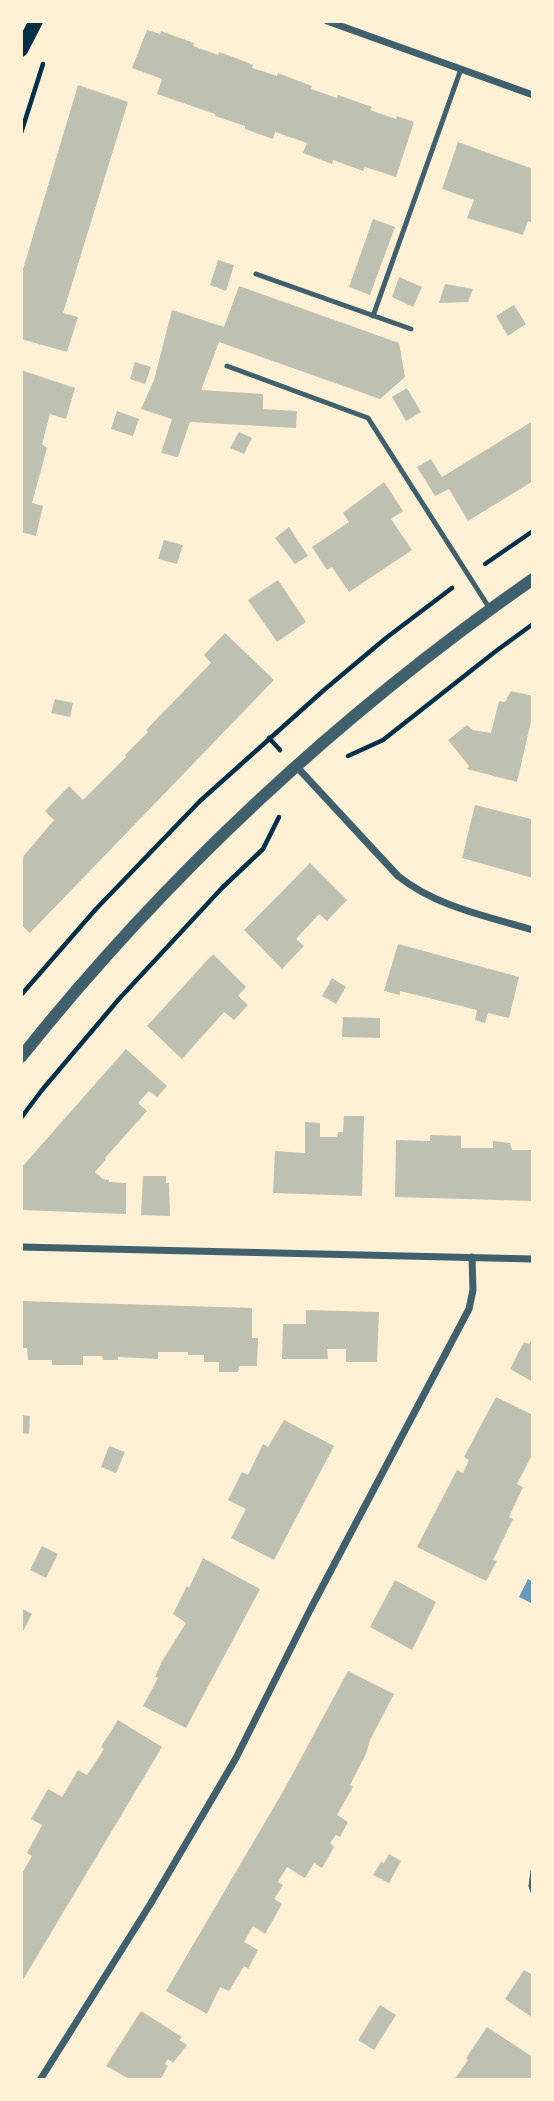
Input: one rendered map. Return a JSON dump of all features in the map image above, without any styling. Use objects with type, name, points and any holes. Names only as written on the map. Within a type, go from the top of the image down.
[{"type":"main road","points":[[21,50],[36,21]]},
{"type":"street","points":[[327,21],[533,95]]},
{"type":"street","points":[[21,1057],[58,1010],[131,927],[211,846],[296,766],[407,671],[533,579]]},
{"type":"street","points":[[296,766],[398,877],[413,888],[447,904],[533,930]]},
{"type":"street","points":[[21,1248],[533,1259]]},
{"type":"street","points":[[40,2080],[151,1903],[236,1758],[310,1610],[469,1309],[473,1290],[472,1257]]},
{"type":"lane","points":[[373,316],[461,69]]},
{"type":"lane","points":[[256,274],[411,329]]},
{"type":"lane","points":[[226,366],[368,418],[490,609]]},
{"type":"lane","points":[[533,1871],[533,1892]]},
{"type":"path","points":[[21,133],[44,62]]},
{"type":"path","points":[[21,995],[96,909],[200,801],[386,638],[533,531]]},
{"type":"path","points":[[345,757],[383,740],[533,624]]},
{"type":"path","points":[[21,1118],[119,999],[222,888],[263,849],[279,818],[312,785]]},
{"type":"water","points":[[528,1579],[533,1582],[533,1604],[519,1597]]},
{"type":"building","points":[[147,30],[160,34],[161,31],[218,55],[219,52],[236,58],[253,65],[252,68],[277,76],[278,73],[312,86],[311,89],[372,107],[370,110],[396,119],[397,116],[414,122],[396,177],[365,167],[363,171],[333,160],[332,164],[303,153],[307,143],[275,132],[273,139],[215,114],[157,94],[162,79],[132,68]]},
{"type":"building","points":[[78,85],[128,102],[63,313],[78,317],[67,352],[21,339],[21,276]]},
{"type":"building","points":[[458,142],[533,169],[533,223],[528,221],[523,235],[467,218],[474,200],[442,189]]},
{"type":"building","points":[[373,219],[395,227],[370,295],[349,287]]},
{"type":"building","points":[[218,260],[234,265],[226,291],[210,285]]},
{"type":"building","points":[[399,277],[422,287],[413,307],[392,297]]},
{"type":"building","points":[[445,284],[473,289],[468,302],[439,303]]},
{"type":"building","points":[[239,286],[399,343],[405,377],[380,399],[219,342],[201,390],[263,394],[263,409],[297,411],[296,428],[190,422],[178,457],[161,453],[172,419],[141,409],[154,380],[172,310],[224,327]]},
{"type":"building","points":[[514,305],[526,324],[508,336],[496,316]]},
{"type":"building","points":[[135,362],[151,367],[145,384],[130,379]]},
{"type":"building","points":[[21,370],[75,388],[66,419],[50,414],[42,444],[47,448],[32,503],[43,506],[36,536],[21,532]]},
{"type":"building","points":[[407,388],[421,412],[406,421],[392,397]]},
{"type":"building","points":[[117,411],[139,419],[133,436],[111,429]]},
{"type":"building","points":[[533,421],[533,481],[468,521],[449,489],[435,496],[417,467],[431,459],[442,477]]},
{"type":"building","points":[[239,432],[252,438],[244,454],[230,448]]},
{"type":"building","points":[[384,482],[403,511],[391,519],[412,550],[349,592],[332,567],[327,570],[312,547],[349,522],[343,513]]},
{"type":"building","points":[[289,527],[308,556],[295,564],[275,538]]},
{"type":"building","points":[[164,540],[183,545],[177,564],[158,559]]},
{"type":"building","points":[[278,580],[306,622],[277,642],[248,600]]},
{"type":"building","points":[[225,633],[274,680],[30,933],[21,925],[21,859],[54,820],[45,811],[69,786],[83,800],[211,663],[204,655]]},
{"type":"building","points":[[511,691],[533,696],[533,713],[517,782],[467,769],[469,766],[448,740],[467,725],[473,730],[491,733],[499,701],[505,702]]},
{"type":"building","points":[[55,699],[73,703],[70,717],[51,713]]},
{"type":"building","points":[[475,805],[531,819],[533,878],[462,858]]},
{"type":"building","points":[[310,863],[347,900],[327,921],[319,914],[296,939],[304,946],[282,969],[244,930]]},
{"type":"building","points":[[398,944],[519,977],[509,1018],[488,1013],[485,1023],[475,1020],[477,1010],[400,991],[400,995],[384,991]]},
{"type":"building","points":[[213,954],[246,987],[238,996],[248,1005],[234,1020],[224,1012],[182,1059],[147,1026]]},
{"type":"building","points":[[332,978],[346,987],[336,1004],[322,996]]},
{"type":"building","points":[[343,1017],[380,1018],[380,1038],[342,1037]]},
{"type":"building","points":[[126,1049],[167,1086],[157,1097],[149,1091],[138,1103],[147,1111],[95,1172],[109,1182],[126,1183],[126,1214],[21,1210],[21,1168]]},
{"type":"building","points":[[344,1116],[364,1116],[362,1196],[273,1193],[275,1151],[305,1153],[305,1122],[320,1123],[320,1137],[337,1137],[338,1132],[343,1132]]},
{"type":"building","points":[[430,1135],[461,1136],[461,1148],[493,1148],[493,1141],[510,1143],[512,1150],[533,1150],[533,1201],[395,1197],[396,1140],[430,1141]]},
{"type":"building","points":[[143,1176],[166,1176],[166,1183],[169,1183],[170,1216],[141,1215]]},
{"type":"building","points":[[21,1301],[252,1308],[252,1338],[258,1338],[257,1366],[239,1366],[238,1372],[219,1372],[219,1362],[204,1362],[204,1355],[188,1355],[188,1352],[158,1352],[158,1359],[118,1357],[118,1360],[103,1360],[102,1356],[83,1356],[83,1365],[52,1365],[52,1360],[28,1360],[27,1348],[21,1348]]},
{"type":"building","points":[[306,1310],[379,1312],[377,1362],[346,1362],[346,1349],[327,1349],[328,1359],[282,1359],[283,1324],[306,1324]]},
{"type":"building","points":[[533,1336],[533,1382],[510,1369],[524,1342],[529,1344]]},
{"type":"building","points":[[496,1397],[533,1415],[533,1453],[517,1484],[523,1487],[509,1517],[513,1519],[486,1581],[417,1547],[457,1470],[463,1473],[469,1460],[464,1457]]},
{"type":"building","points":[[21,1415],[30,1416],[29,1434],[21,1433]]},
{"type":"building","points":[[284,1420],[334,1446],[274,1560],[231,1538],[246,1509],[228,1500],[242,1472],[248,1475],[263,1444],[268,1447]]},
{"type":"building","points":[[109,1446],[125,1452],[116,1473],[101,1467]]},
{"type":"building","points":[[42,1546],[58,1554],[46,1578],[30,1570]]},
{"type":"building","points":[[203,1558],[260,1589],[186,1728],[143,1706],[158,1678],[155,1677],[161,1663],[186,1623],[173,1614]]},
{"type":"building","points":[[395,1580],[436,1602],[412,1650],[370,1627]]},
{"type":"building","points":[[21,1608],[32,1614],[21,1635]]},
{"type":"building","points":[[348,1671],[394,1694],[350,1785],[353,1787],[337,1815],[348,1822],[340,1837],[336,1835],[330,1843],[334,1847],[322,1868],[314,1863],[305,1878],[287,1867],[278,1882],[283,1885],[274,1899],[282,1904],[265,1934],[253,1926],[244,1942],[258,1950],[248,1969],[244,1966],[229,1991],[220,1987],[207,2014],[166,1991],[285,1788]]},
{"type":"building","points":[[118,1720],[162,1747],[21,1983],[21,1875],[32,1856],[27,1853],[42,1825],[31,1819],[48,1789],[62,1797],[78,1770],[87,1775]]},
{"type":"building","points":[[389,1854],[401,1861],[389,1883],[373,1875]]},
{"type":"building","points":[[524,1970],[533,1975],[533,2018],[505,1999]]},
{"type":"building","points":[[380,2005],[396,2015],[374,2050],[358,2040]]},
{"type":"building","points":[[141,2011],[182,2037],[179,2040],[187,2045],[173,2063],[168,2059],[165,2064],[168,2066],[160,2080],[131,2080],[106,2066]]},
{"type":"building","points":[[487,2027],[533,2057],[533,2080],[454,2080]]}]
